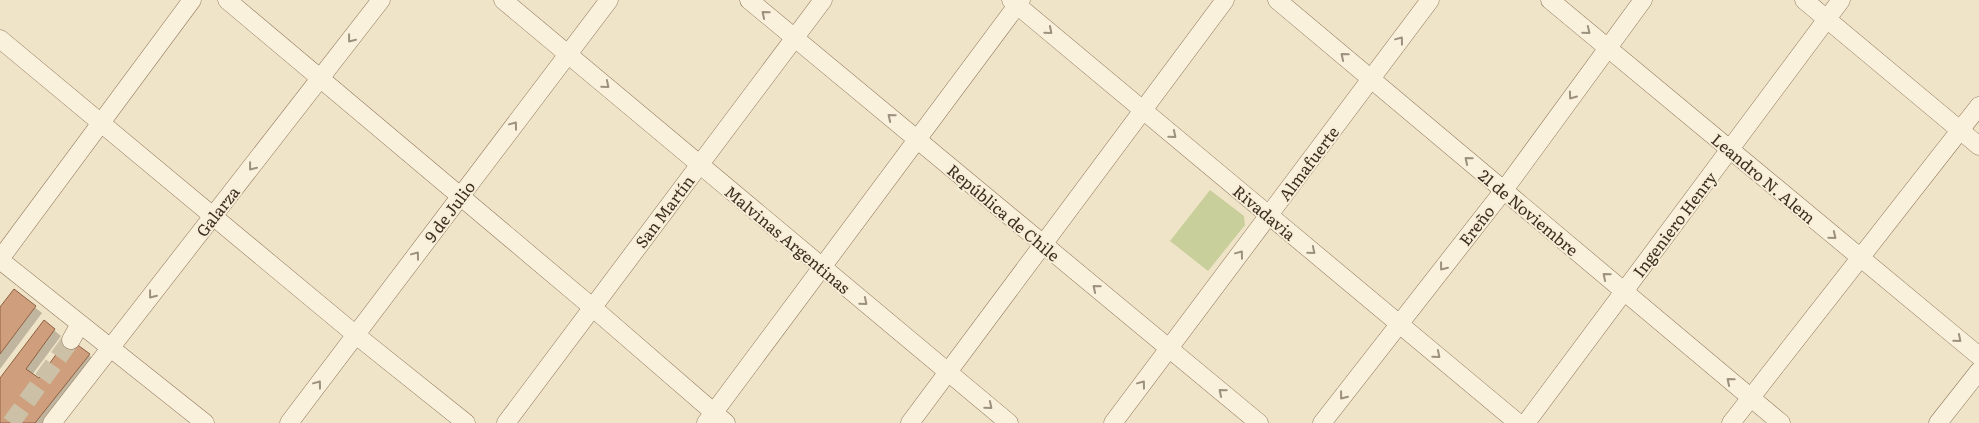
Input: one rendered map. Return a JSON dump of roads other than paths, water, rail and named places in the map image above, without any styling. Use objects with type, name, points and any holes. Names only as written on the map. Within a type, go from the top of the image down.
[{"type":"street","points":[[192,0],[0,259],[110,349],[205,423]]},
{"type":"street","points":[[227,0],[592,307],[716,420],[822,267],[1016,2]]},
{"type":"street","name":"Galarza","points":[[52,423],[381,0]]},
{"type":"street","name":"Malvinas Argentinas","points":[[503,0],[1009,423]]},
{"type":"street","name":"9 de Julio","points":[[289,423],[609,0]]},
{"type":"street","name":"República de Chile","points":[[749,0],[1259,423]]},
{"type":"street","name":"San Martín","points":[[506,423],[822,0]]},
{"type":"street","points":[[910,423],[1224,0]]},
{"type":"street","name":"21 de Noviembre","points":[[1277,0],[1781,423]]},
{"type":"street","name":"Almafuerte","points":[[1113,423],[1430,0]]},
{"type":"street","name":"Leandro N. Alem","points":[[1550,0],[1979,356]]},
{"type":"street","name":"Ereño","points":[[1322,423],[1504,190],[1643,0]]},
{"type":"street","points":[[1804,0],[1979,146]]},
{"type":"street","name":"Ingeniero Henry","points":[[1526,423],[1841,0]]},
{"type":"street","name":"Rivadavia","points":[[1016,2],[1518,423]]},
{"type":"street","points":[[0,39],[356,335],[466,423]]},
{"type":"street","points":[[1732,423],[1979,106]]},
{"type":"street","points":[[71,340],[80,324]]},
{"type":"street","points":[[1938,423],[1979,371]]},
{"type":"tunnel","points":[[11,423],[71,340]]}]
